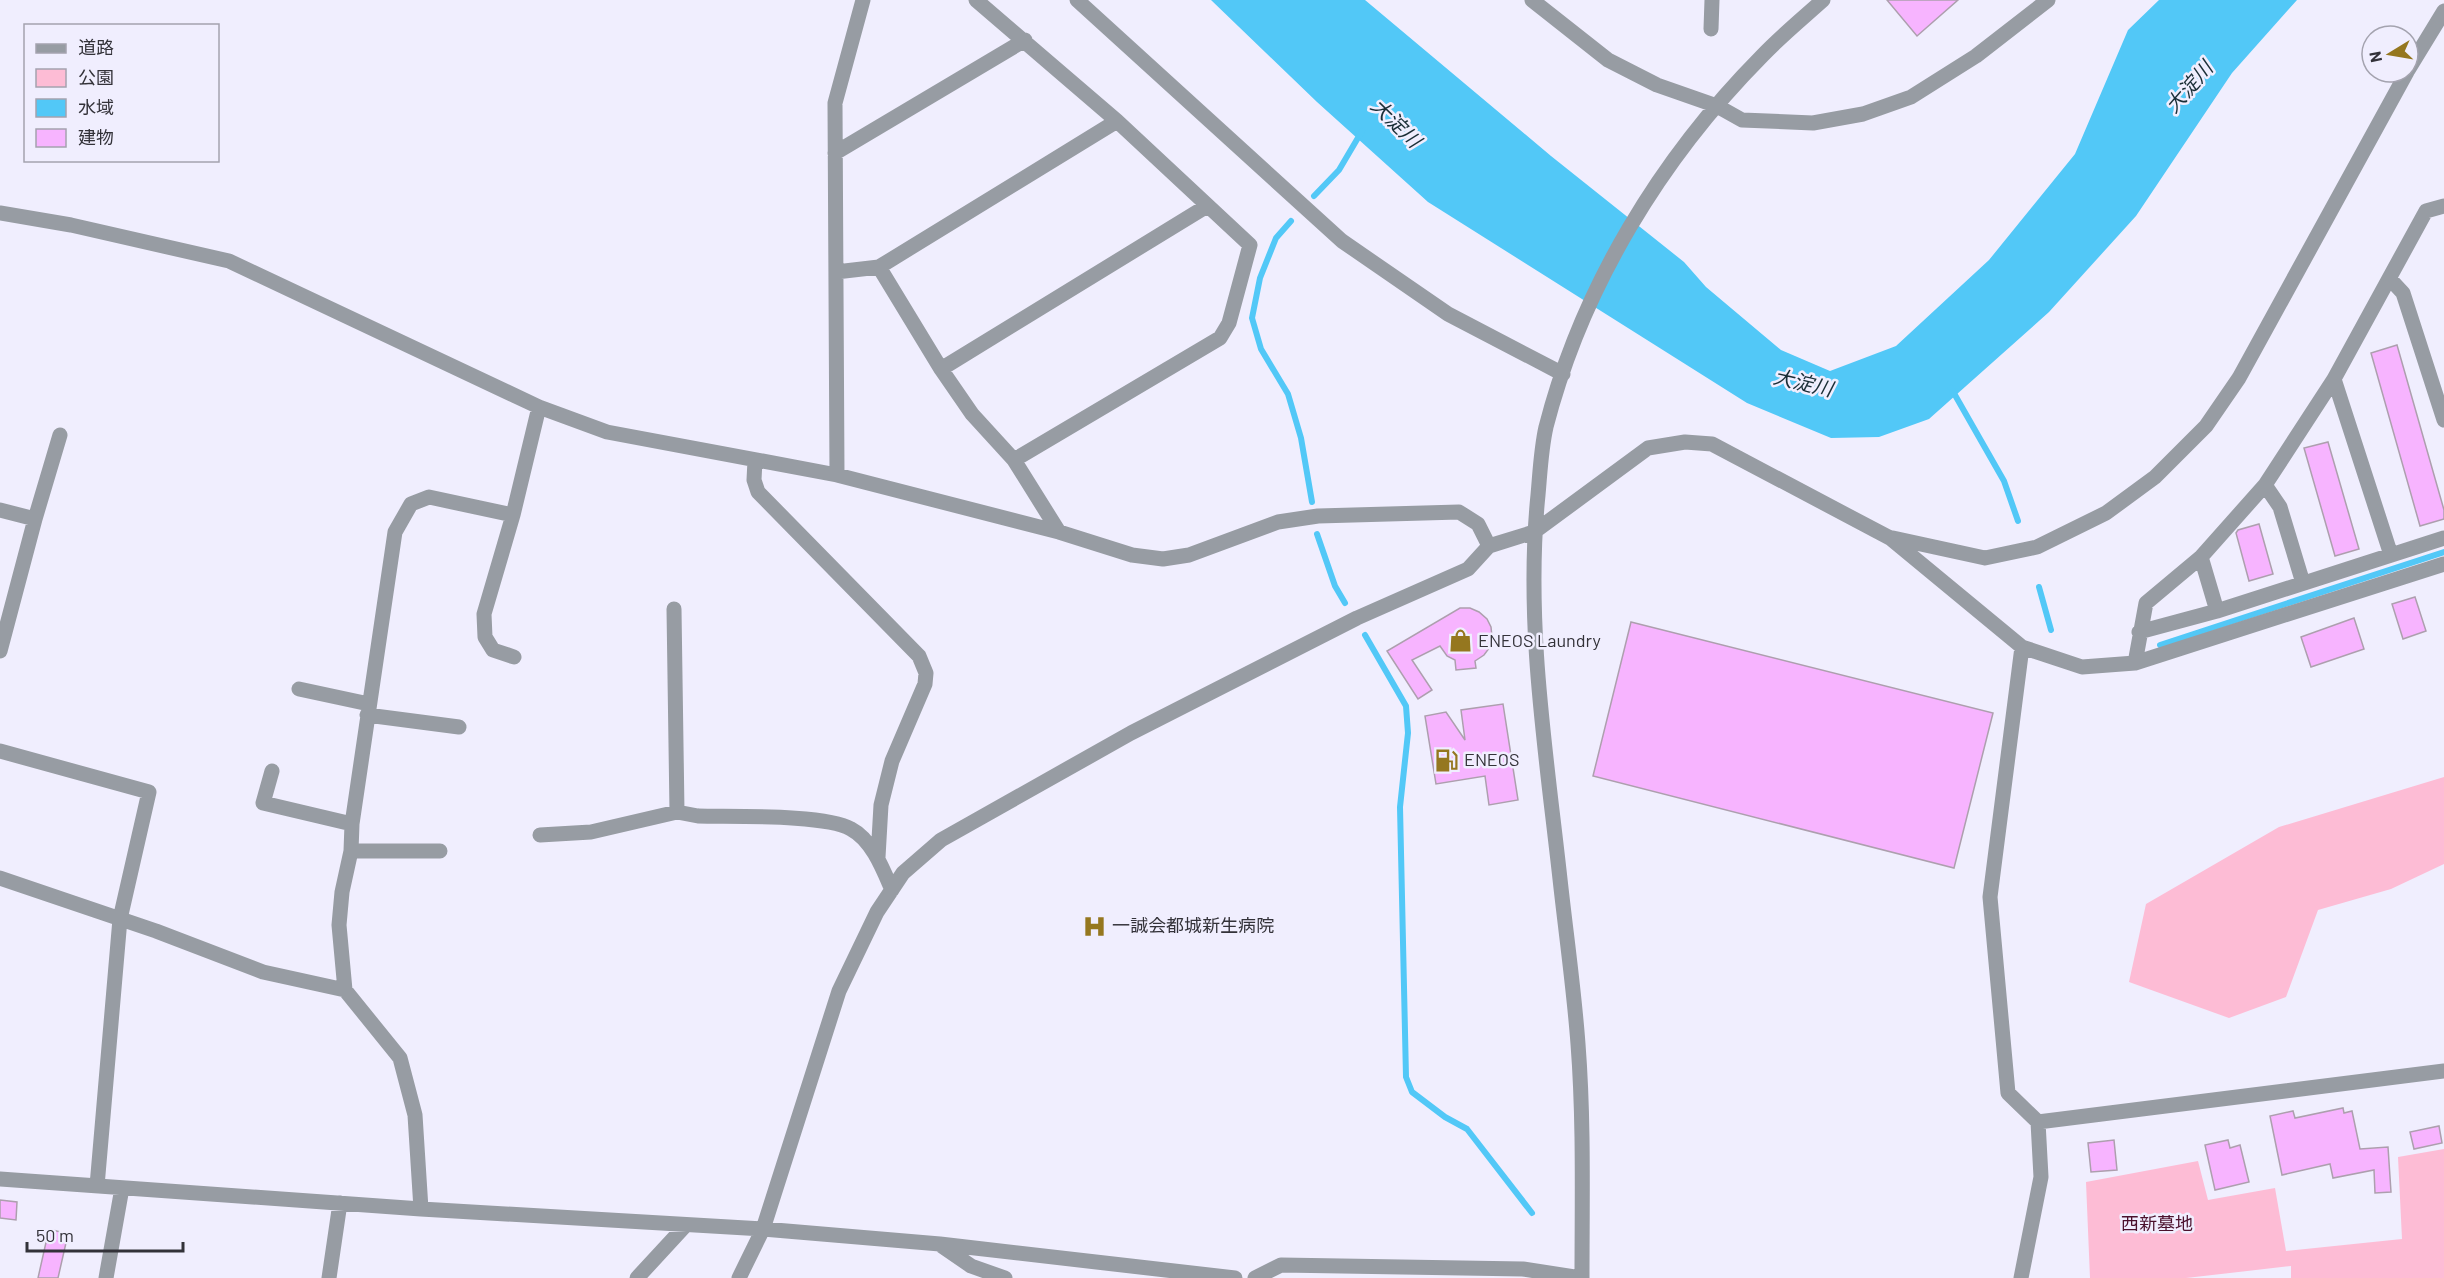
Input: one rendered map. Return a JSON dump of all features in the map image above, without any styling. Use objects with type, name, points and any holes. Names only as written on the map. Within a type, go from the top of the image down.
[{"type":"street","points":[[837,475],[835,104],[863,0]]},
{"type":"street","points":[[976,0],[1117,121],[1250,245],[1229,323],[1220,338],[1014,460]]},
{"type":"street","points":[[1077,0],[1342,241],[1448,314],[1563,374]]},
{"type":"street","points":[[1532,0],[1608,60],[1712,111],[1742,120],[1813,123],[1863,114],[1911,97],[1976,56],[2048,0]]},
{"type":"street","points":[[1711,29],[1712,0]]},
{"type":"street","points":[[1255,1278],[1281,1265],[1523,1269],[1582,1278],[1583,1139],[1578,1042],[1537,669],[1534,532],[1546,429],[1567,359],[1584,315],[1624,237],[1656,185],[1712,111],[1762,55],[1823,0]]},
{"type":"street","points":[[2420,50],[2444,11]]},
{"type":"street","points":[[835,153],[1025,40]]},
{"type":"street","points":[[1890,538],[1985,558],[2037,547],[2106,513],[2155,477],[2206,426],[2239,378],[2400,84]]},
{"type":"street","points":[[836,272],[879,267],[1117,121]]},
{"type":"street","points":[[941,369],[1207,206]]},
{"type":"street","points":[[2135,663],[2146,603],[2200,557],[2265,485],[2334,379],[2391,279],[2426,211],[2444,206]]},
{"type":"street","points":[[0,213],[71,225],[229,261],[539,407],[607,432],[837,475],[1059,532],[1132,555],[1163,559],[1189,555],[1278,522],[1318,516],[1458,512],[1478,524],[1489,546]]},
{"type":"street","points":[[879,267],[941,369],[972,414],[1014,460],[1059,532]]},
{"type":"street","points":[[2391,279],[2403,293],[2444,420]]},
{"type":"street","points":[[2334,379],[2391,555]]},
{"type":"street","points":[[514,657],[493,650],[485,637],[484,614],[513,515],[539,407]]},
{"type":"street","points":[[0,651],[60,435]]},
{"type":"street","points":[[739,1278],[763,1229],[839,991],[877,912],[903,873],[941,840],[1141,728],[1357,618],[1468,569],[1489,546],[1534,532],[1648,448],[1685,442],[1712,444],[1890,538],[2022,647],[2082,667],[2135,663],[2444,564]]},
{"type":"street","points":[[755,460],[754,480],[758,492],[919,656],[926,673],[924,684],[889,772],[880,805],[878,857]]},
{"type":"street","points":[[2265,485],[2280,507],[2303,583]]},
{"type":"street","points":[[421,1209],[416,1115],[400,1058],[345,990],[339,925],[342,892],[351,851],[352,824],[395,532],[411,504],[429,498],[513,515]]},
{"type":"street","points":[[0,510],[35,519]]},
{"type":"street","points":[[2139,632],[2217,611],[2444,538]]},
{"type":"street","points":[[2200,557],[2217,611]]},
{"type":"street","points":[[674,609],[677,812]]},
{"type":"street","points":[[2021,1278],[2041,1177],[2038,1122],[2008,1093],[1990,897],[2022,647]]},
{"type":"street","points":[[299,689],[368,709],[459,727]]},
{"type":"street","points":[[0,751],[149,792],[120,919],[98,1186]]},
{"type":"street","points":[[272,771],[263,803],[352,824]]},
{"type":"street","points":[[540,835],[591,832],[677,812],[698,816],[831,821],[852,829],[878,857],[892,890]]},
{"type":"street","points":[[351,851],[440,851]]},
{"type":"street","points":[[0,878],[263,972],[345,990]]},
{"type":"street","points":[[2038,1122],[2444,1071]]},
{"type":"street","points":[[0,1179],[421,1209],[763,1229],[940,1244],[1235,1278]]},
{"type":"street","points":[[106,1278],[122,1188]]},
{"type":"street","points":[[329,1278],[340,1203]]},
{"type":"street","points":[[637,1278],[685,1226]]},
{"type":"street","points":[[940,1244],[971,1266],[1005,1278]]},
{"type":"green space","points":[[2444,777],[2444,864],[2391,889],[2318,910],[2286,997],[2229,1018],[2129,982],[2146,904],[2279,827]]},
{"type":"green space","name":"西新墓地","points":[[2444,1149],[2444,1278],[2291,1278],[2291,1266],[2186,1278],[2090,1278],[2086,1182],[2198,1161],[2208,1200],[2275,1188],[2286,1251],[2402,1239],[2398,1157]]},
{"type":"water","name":"大淀川","points":[[1211,0],[1365,0],[1551,156],[1684,262],[1706,287],[1781,350],[1830,371],[1896,346],[1989,260],[2075,154],[2128,30],[2159,0],[2297,0],[2232,73],[2136,216],[2049,312],[1929,419],[1879,437],[1831,438],[1747,403],[1428,202],[1317,102]]},
{"type":"building","points":[[1887,0],[1958,0],[1917,36]]},
{"type":"building","points":[[2397,345],[2444,510],[2444,519],[2420,526],[2371,353]]},
{"type":"building","points":[[2328,442],[2359,549],[2335,556],[2304,448]]},
{"type":"building","points":[[2259,524],[2273,574],[2249,581],[2236,533],[2238,530]]},
{"type":"building","points":[[2415,597],[2426,631],[2403,639],[2392,604]]},
{"type":"building","name":"ENEOS Laundry","points":[[1460,608],[1470,608],[1487,619],[1491,627],[1490,647],[1475,661],[1476,668],[1456,670],[1455,660],[1447,656],[1440,646],[1412,660],[1432,690],[1418,699],[1387,651]]},
{"type":"building","points":[[2354,618],[2364,649],[2311,667],[2301,637]]},
{"type":"building","points":[[1631,622],[1993,713],[1954,868],[1593,776]]},
{"type":"building","points":[[1503,704],[1518,800],[1489,805],[1485,776],[1436,784],[1425,716],[1446,712],[1465,740],[1461,710]]},
{"type":"building","points":[[2343,1108],[2344,1113],[2352,1111],[2360,1149],[2388,1147],[2391,1192],[2375,1193],[2374,1170],[2333,1178],[2330,1164],[2282,1175],[2270,1116],[2293,1111],[2295,1118]]},
{"type":"building","points":[[2439,1126],[2442,1143],[2414,1149],[2410,1132]]},
{"type":"building","points":[[2114,1140],[2117,1170],[2091,1172],[2088,1143]]},
{"type":"building","points":[[2228,1140],[2230,1148],[2240,1145],[2249,1182],[2215,1190],[2205,1145]]},
{"type":"building","points":[[0,1200],[17,1202],[16,1220],[0,1218]]},
{"type":"building","points":[[49,1229],[68,1234],[58,1278],[38,1278]]},
{"type":"waterway","points":[[1314,196],[1339,170],[1362,131]]},
{"type":"waterway","points":[[1291,221],[1276,238],[1260,278],[1252,318],[1261,349],[1288,394],[1301,438],[1312,502]]},
{"type":"waterway","points":[[1951,388],[2004,481],[2018,521]]},
{"type":"waterway","points":[[1317,534],[1335,586],[1345,603]]},
{"type":"waterway","points":[[2160,645],[2444,552]]},
{"type":"waterway","points":[[2039,587],[2051,630]]},
{"type":"waterway","points":[[1365,635],[1406,706],[1408,733],[1400,807],[1406,1077],[1412,1092],[1445,1117],[1467,1129],[1532,1213]]},
{"type":"place","name":"ENEOS Laundry","points":[[1460,641]]},
{"type":"place","name":"ENEOS","points":[[1446,760]]},
{"type":"place","name":"一誠会都城新生病院","points":[[1094,926]]}]
